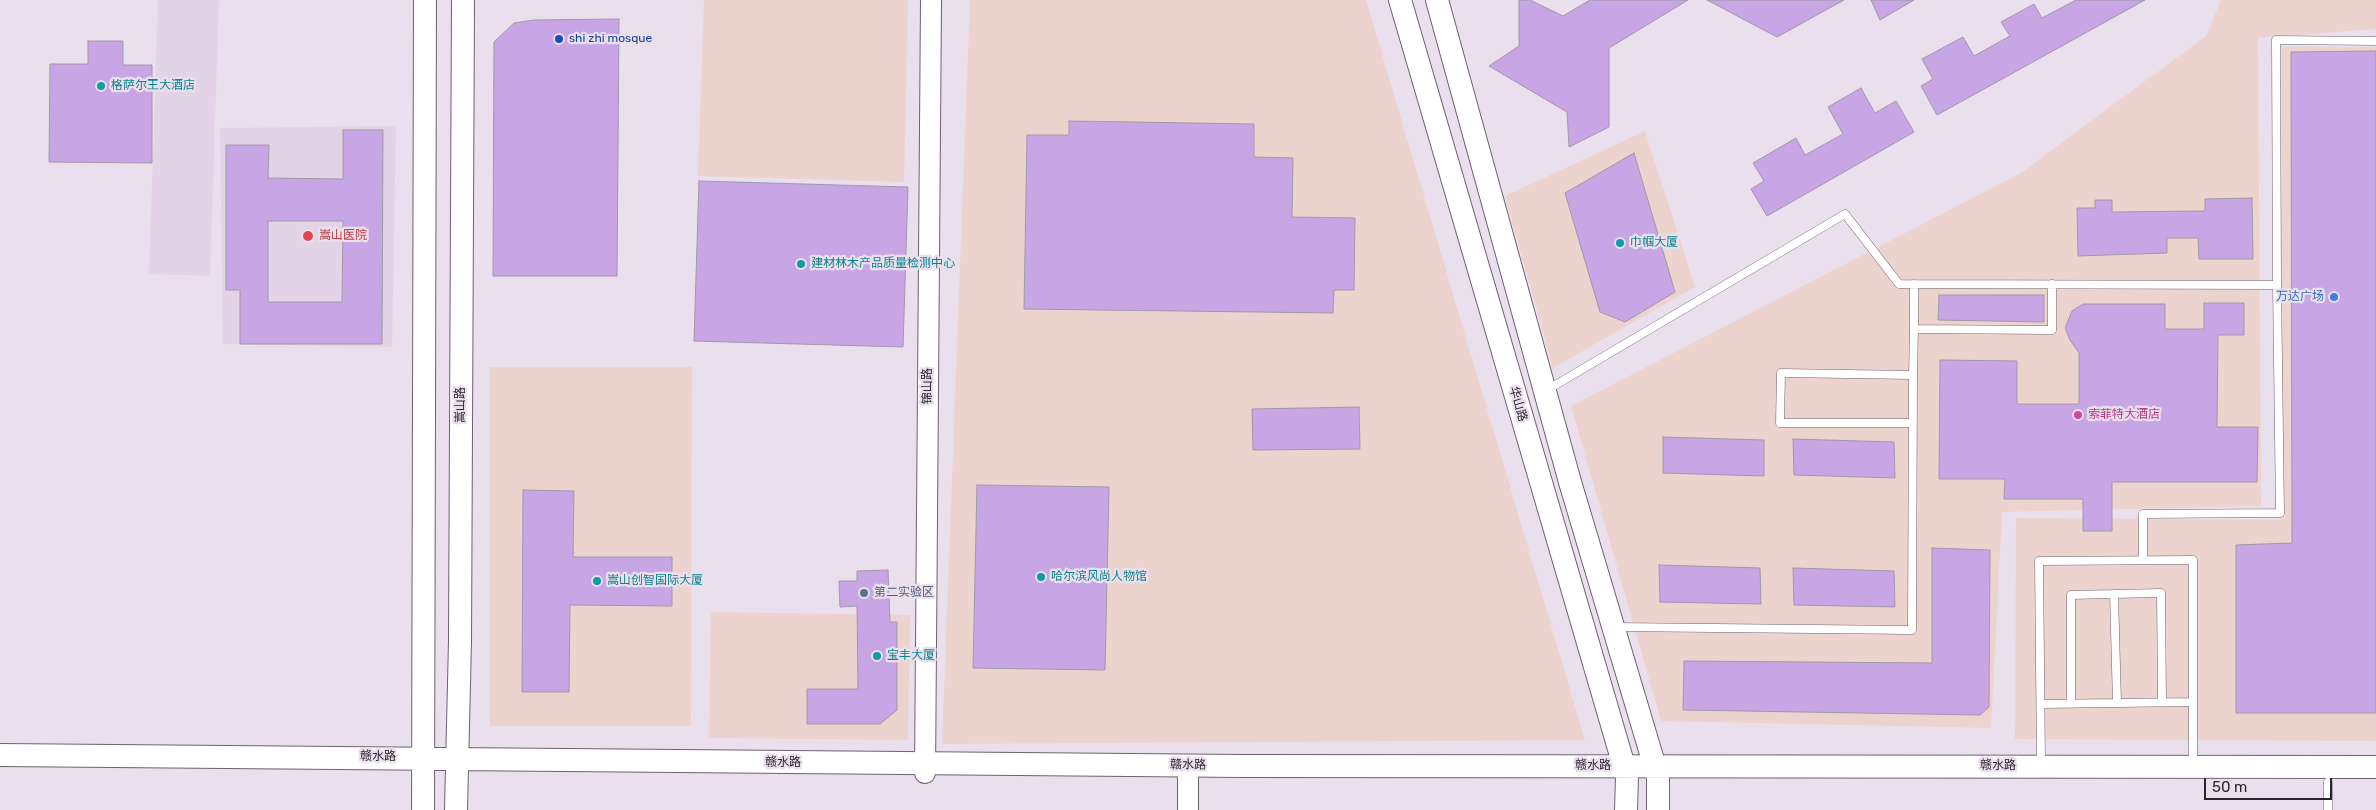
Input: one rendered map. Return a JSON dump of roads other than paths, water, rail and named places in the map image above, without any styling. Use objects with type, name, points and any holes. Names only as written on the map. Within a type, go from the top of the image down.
[{"type":"main road","points":[[423,810],[425,0]]},
{"type":"main road","name":"嵩山路","points":[[456,810],[460,641],[463,0]]},
{"type":"main road","name":"华山路","points":[[1400,0],[1625,771],[1626,810]]},
{"type":"main road","points":[[1437,0],[1545,391],[1656,771],[1658,810]]},
{"type":"main road","name":"赣水路","points":[[0,755],[423,764]]},
{"type":"main road","name":"赣水路","points":[[0,768],[457,764],[925,768],[1188,774],[2041,766],[2376,767]]},
{"type":"main road","name":"赣水路","points":[[925,768],[1243,766],[1625,771]]},
{"type":"main road","name":"赣水路","points":[[1656,771],[2376,782]]},
{"type":"street","name":"锦山路","points":[[925,768],[931,0]]},
{"type":"street","points":[[1188,774],[1188,810]]},
{"type":"lane","points":[[2143,560],[2143,514],[2280,513],[2276,40],[2376,41]]},
{"type":"lane","points":[[1545,391],[1846,214],[1899,284],[2277,285]]},
{"type":"lane","points":[[1613,627],[1912,630],[1914,284]]},
{"type":"lane","points":[[1914,329],[2052,330],[2052,284]]},
{"type":"lane","points":[[1913,375],[1781,374],[1780,423],[1913,423]]},
{"type":"lane","points":[[2041,766],[2039,561],[2143,560],[2193,560],[2193,766]]},
{"type":"lane","points":[[2071,704],[2072,594],[2161,593],[2162,702]]},
{"type":"lane","points":[[2114,594],[2117,703]]},
{"type":"lane","points":[[2041,704],[2193,702]]},
{"type":"lane","points":[[2328,782],[2328,810]]},
{"type":"place","name":"shi zhi mosque","points":[[559,39]]},
{"type":"place","name":"格萨尔王大酒店","points":[[101,86]]},
{"type":"place","name":"嵩山医院","points":[[308,236]]},
{"type":"place","name":"巾帼大厦","points":[[1620,243]]},
{"type":"place","name":"建材林木产品质量检测中心","points":[[801,264]]},
{"type":"place","name":"万达广场","points":[[2334,297]]},
{"type":"place","name":"索菲特大酒店","points":[[2078,415]]},
{"type":"place","name":"哈尔滨风尚人物馆","points":[[1041,577]]},
{"type":"place","name":"嵩山创智国际大厦","points":[[597,581]]},
{"type":"place","name":"第二实验区","points":[[864,593]]},
{"type":"place","name":"宝丰大厦","points":[[877,656]]}]
